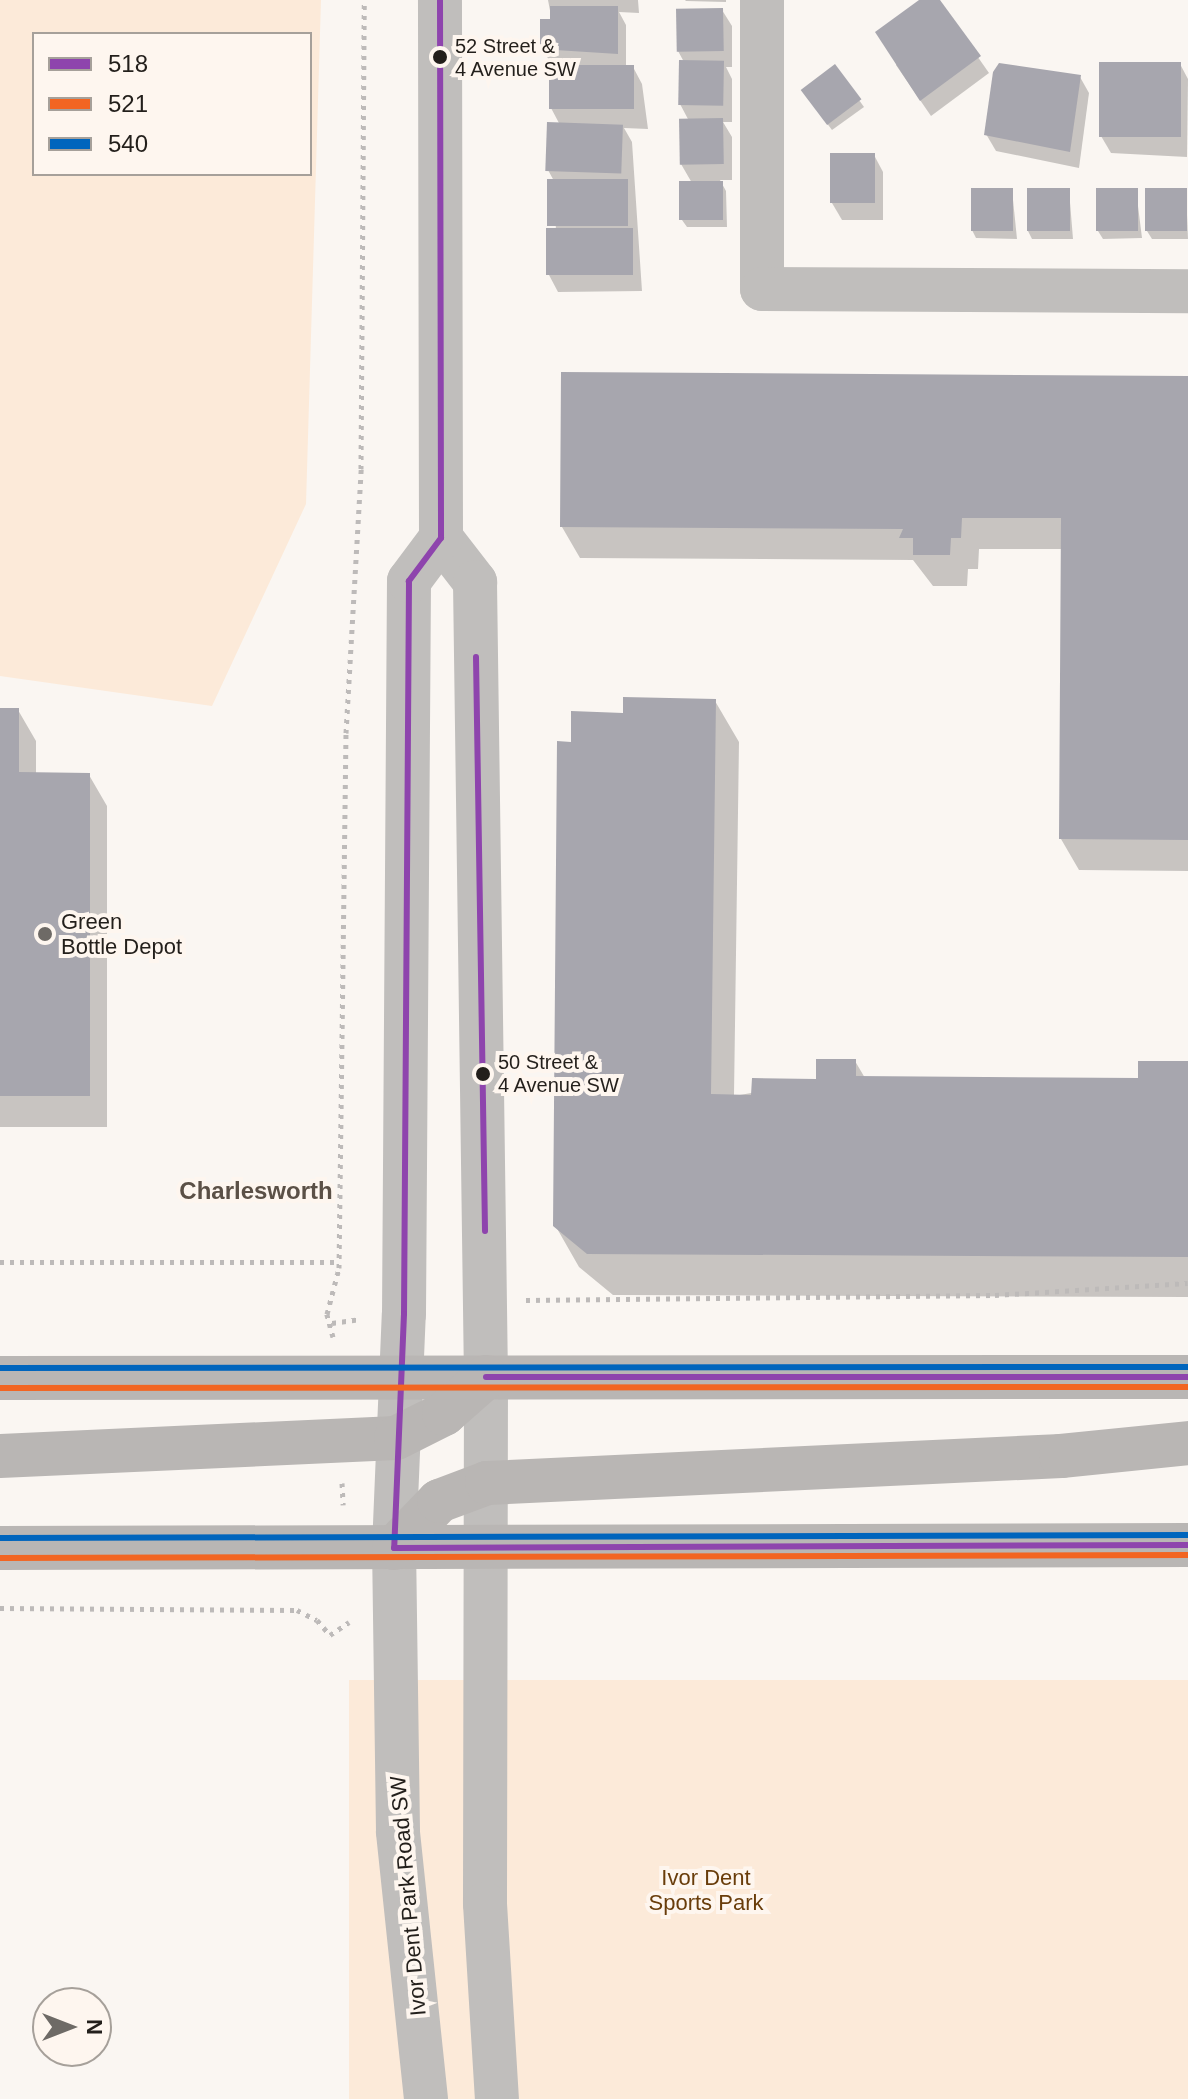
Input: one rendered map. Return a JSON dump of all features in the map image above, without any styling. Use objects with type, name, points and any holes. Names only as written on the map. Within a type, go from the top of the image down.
[{"type":"main road","points":[[0,1456],[396,1438],[444,1414],[486,1377]]},
{"type":"main road","points":[[0,1378],[1188,1377]]},
{"type":"main road","points":[[394,1548],[439,1501],[487,1483],[1061,1456],[1188,1443]]},
{"type":"main road","points":[[0,1548],[1188,1545]]},
{"type":"street","points":[[440,0],[441,538],[475,582],[487,1483],[485,1904],[497,2099]]},
{"type":"street","points":[[762,0],[762,289],[1188,291]]},
{"type":"street","name":"Ivor Dent Park Road SW","points":[[426,2099],[398,1831],[394,1548],[400,1377],[409,581],[441,538]]},
{"type":"path","points":[[332,1323],[327,1314],[339,1262],[346,733],[361,469],[364,0]]},
{"type":"path","points":[[0,1262],[339,1262]]},
{"type":"path","points":[[537,1298],[995,1295],[1188,1283]]},
{"type":"path","points":[[0,1608],[297,1610],[317,1620],[330,1635],[350,1624]]},
{"type":"green space","points":[[0,0],[321,0],[306,504],[212,706],[0,676]]},
{"type":"green space","name":"Ivor Dent Sports Park","points":[[349,1680],[1188,1680],[1188,2099],[349,2099]]},
{"type":"building","points":[[919,0],[940,0],[981,56],[920,101],[875,32]]},
{"type":"building","points":[[550,6],[618,6],[618,54],[540,49],[540,19],[550,19]]},
{"type":"building","points":[[723,8],[724,51],[677,52],[676,9]]},
{"type":"building","points":[[679,60],[724,61],[723,106],[678,105]]},
{"type":"building","points":[[1099,62],[1181,62],[1181,137],[1099,137]]},
{"type":"building","points":[[999,63],[1081,75],[1070,152],[984,135],[993,72]]},
{"type":"building","points":[[835,64],[861,99],[827,125],[801,90]]},
{"type":"building","points":[[549,65],[634,65],[634,109],[549,109]]},
{"type":"building","points":[[723,118],[724,164],[680,165],[679,119]]},
{"type":"building","points":[[547,122],[623,125],[621,174],[545,171]]},
{"type":"building","points":[[830,153],[875,153],[875,203],[830,203]]},
{"type":"building","points":[[547,179],[628,179],[628,226],[547,226]]},
{"type":"building","points":[[679,181],[723,181],[723,220],[679,220]]},
{"type":"building","points":[[971,188],[1013,188],[1013,231],[971,231]]},
{"type":"building","points":[[1027,188],[1070,188],[1070,231],[1027,231]]},
{"type":"building","points":[[1096,188],[1138,188],[1138,231],[1096,231]]},
{"type":"building","points":[[1145,188],[1187,188],[1187,231],[1145,231]]},
{"type":"building","points":[[546,228],[633,228],[633,275],[546,275]]},
{"type":"building","points":[[561,372],[1188,376],[1188,840],[1059,839],[1061,518],[962,518],[961,538],[951,538],[950,555],[913,555],[913,538],[899,538],[903,529],[560,527]]},
{"type":"building","points":[[623,697],[716,699],[711,1094],[751,1095],[752,1078],[816,1079],[816,1059],[856,1059],[856,1076],[1138,1078],[1138,1061],[1188,1061],[1188,1257],[587,1254],[553,1226],[557,741],[571,742],[571,711],[623,713]]},
{"type":"building","name":"Green Bottle Depot","points":[[0,708],[19,708],[19,772],[90,773],[90,1096],[0,1096]]},
{"type":"transit line","name":"518","points":[[440,0],[441,538],[409,581],[404,1314],[394,1548],[1188,1545]]},
{"type":"transit line","name":"518","points":[[476,657],[485,1231]]},
{"type":"transit line","name":"540","points":[[0,1368],[1188,1367]]},
{"type":"transit line","name":"518","points":[[486,1377],[1188,1377]]},
{"type":"transit line","name":"521","points":[[0,1388],[1188,1387]]},
{"type":"transit line","name":"540","points":[[0,1538],[1188,1535]]},
{"type":"transit line","name":"521","points":[[0,1558],[1188,1555]]},
{"type":"place","name":"52 Street & 4 Avenue SW","points":[[440,57]]},
{"type":"place","name":"Green Bottle Depot","points":[[45,934]]},
{"type":"place","name":"50 Street & 4 Avenue SW","points":[[483,1074]]},
{"type":"district","name":"Charlesworth","points":[[256,1191]]}]
